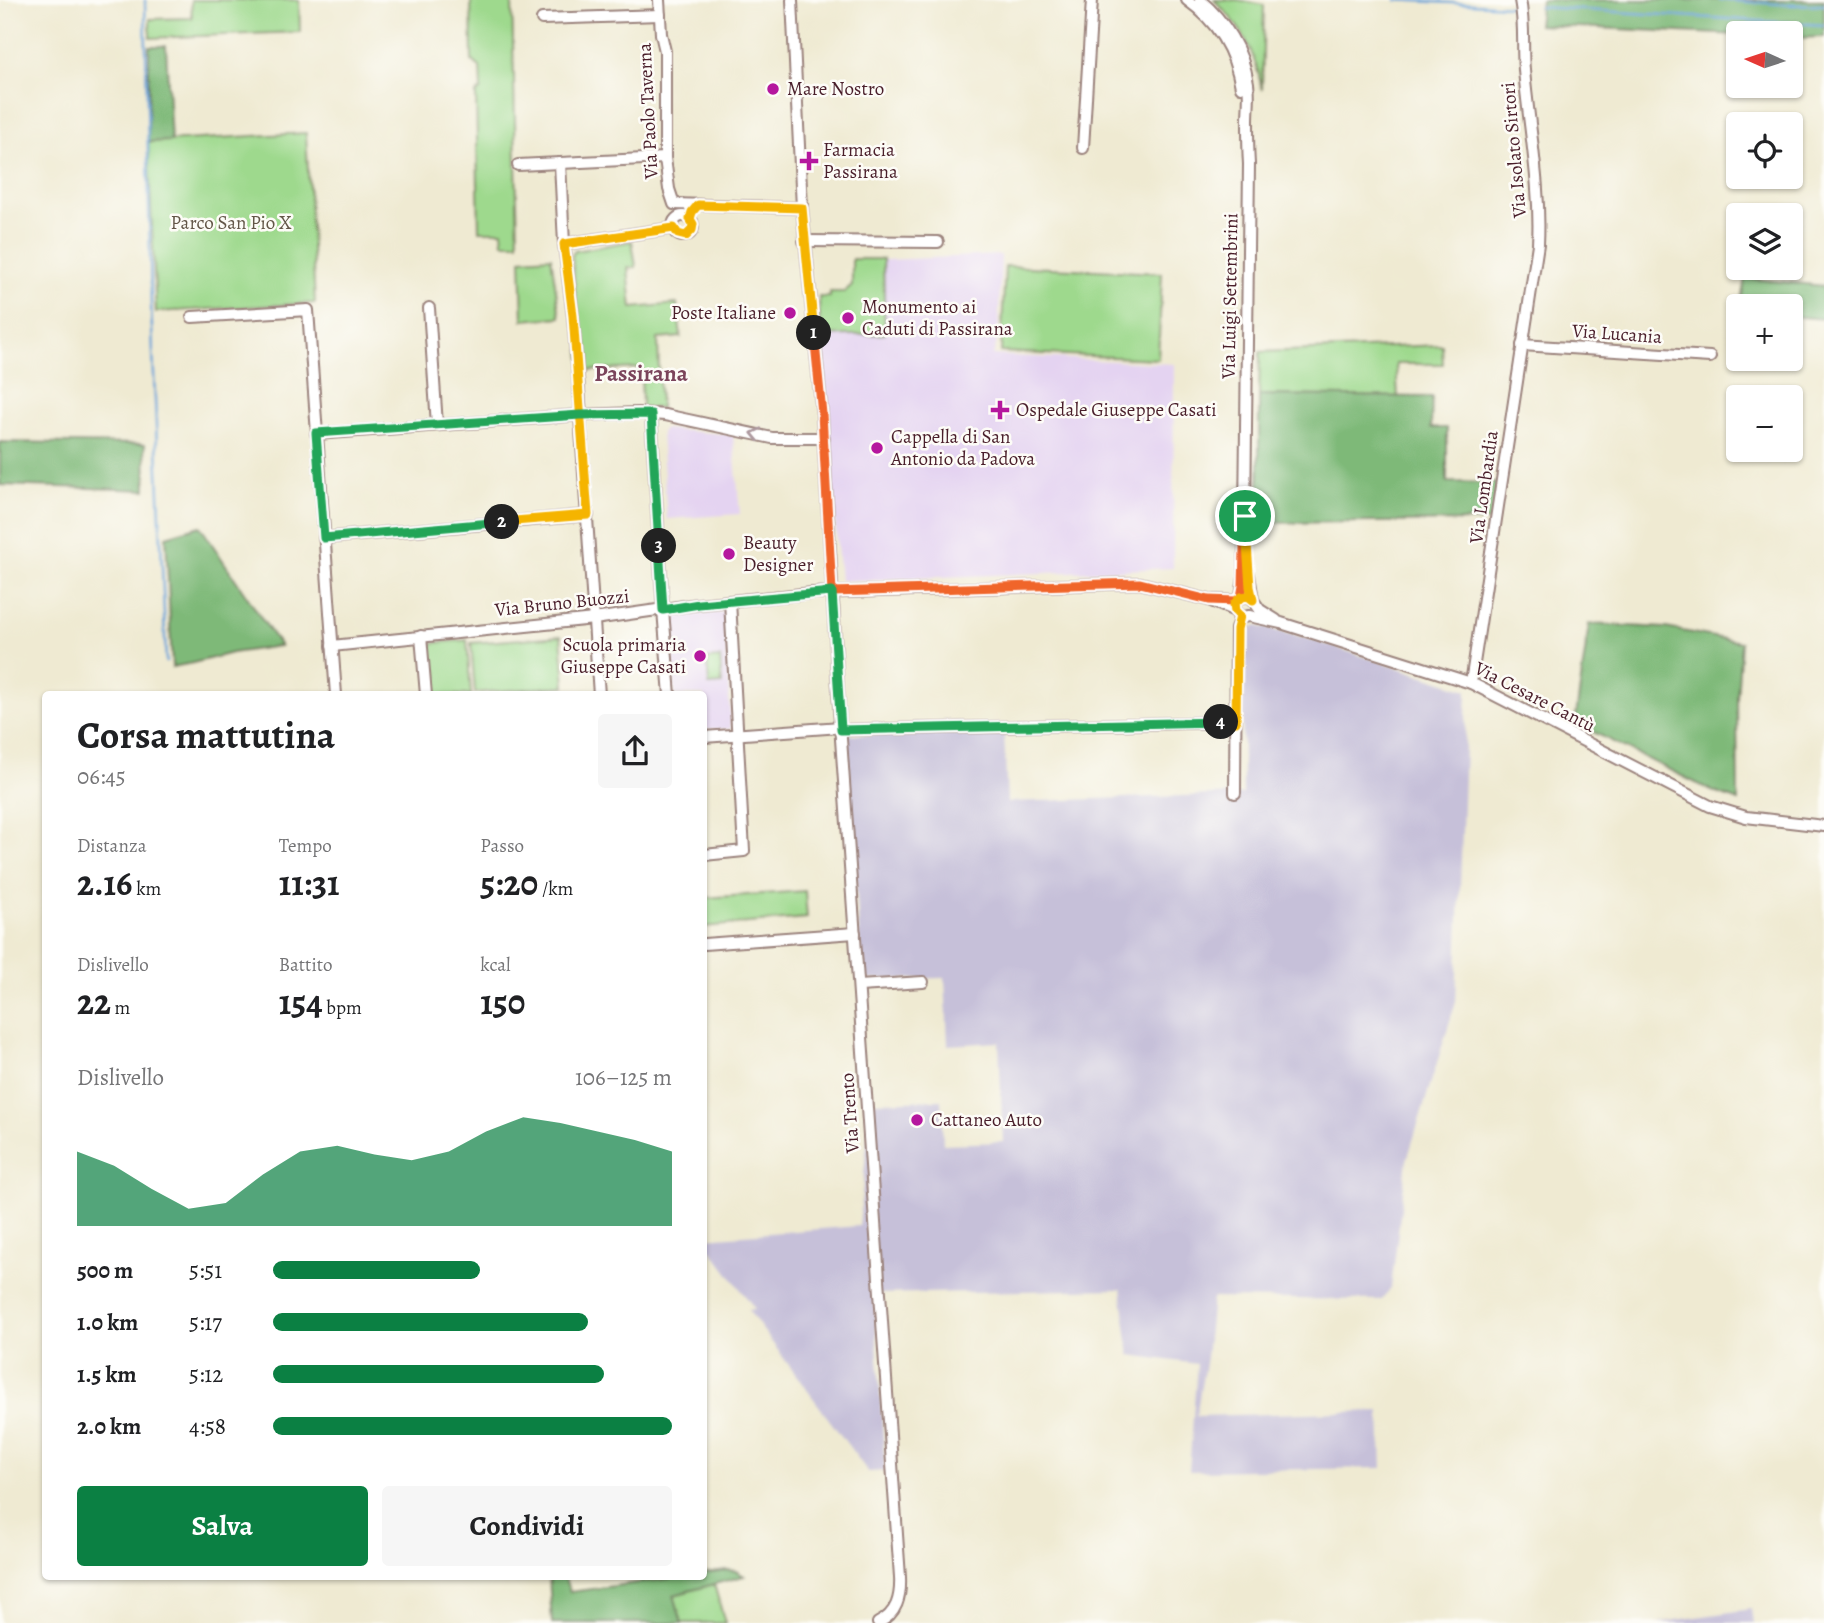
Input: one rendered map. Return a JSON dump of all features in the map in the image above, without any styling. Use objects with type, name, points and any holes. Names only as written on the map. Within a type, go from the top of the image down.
[{"type":"street","name":"Via Paolo Taverna","points":[[659,0],[665,51],[666,158],[669,189],[682,221]]},
{"type":"street","name":"Via Trento","points":[[792,0],[804,242],[824,438],[841,729],[900,1589],[894,1610],[878,1623]]},
{"type":"street","points":[[1083,148],[1092,0]]},
{"type":"street","name":"Via Luigi Settembrini","points":[[1187,0],[1207,18],[1230,49],[1239,74],[1248,118]]},
{"type":"street","name":"Via Luigi Settembrini","points":[[1200,0],[1220,19],[1237,48],[1248,83],[1249,97],[1244,576],[1237,629],[1235,793]]},
{"type":"street","name":"Via Isolato Sirtori","points":[[1520,0],[1539,216],[1538,244],[1530,296]]},
{"type":"street","name":"Via Paolo Taverna","points":[[542,19],[660,15]]},
{"type":"street","points":[[518,165],[666,158]]},
{"type":"street","points":[[560,163],[564,244],[573,316],[588,515],[599,691]]},
{"type":"street","name":"Via Paolo Taverna","points":[[674,204],[802,208]]},
{"type":"street","points":[[564,244],[682,221],[698,205]]},
{"type":"street","points":[[804,242],[939,242]]},
{"type":"street","name":"Via Lombardia","points":[[1471,682],[1530,296]]},
{"type":"street","points":[[429,308],[437,425]]},
{"type":"street","points":[[192,317],[308,310],[336,691]]},
{"type":"street","name":"Via Lucania","points":[[1522,345],[1710,357]]},
{"type":"street","points":[[316,433],[580,415],[651,414],[772,438],[824,438]]},
{"type":"street","points":[[651,414],[670,691]]},
{"type":"street","points":[[324,538],[588,515]]},
{"type":"street","name":"Via Luigi Settembrini","points":[[1245,516],[1250,587],[1254,602]]},
{"type":"street","name":"Via Cesare Cantù","points":[[832,592],[1140,583],[1240,608],[1471,682],[1710,806],[1746,817],[1824,826]]},
{"type":"street","name":"Via Bruno Buozzi","points":[[332,646],[594,619],[699,604],[832,592]]},
{"type":"street","points":[[1248,596],[1254,602],[1253,613],[1240,608],[1248,596]]},
{"type":"street","points":[[707,855],[744,851],[730,601]]},
{"type":"street","name":"Via Cesare Cantù","points":[[1254,602],[1260,610],[1281,623]]},
{"type":"street","points":[[421,636],[426,691]]},
{"type":"street","points":[[707,737],[841,729],[1236,722]]},
{"type":"street","points":[[707,944],[855,933]]},
{"type":"street","points":[[859,986],[923,982]]},
{"type":"shaded area","name":"Ospedale Giuseppe Casati","points":[[1001,255],[998,339],[993,355],[1174,364],[1173,568],[840,581],[820,336],[885,334],[884,260]]},
{"type":"shaded area","points":[[665,429],[733,435],[740,514],[667,519],[661,432]]},
{"type":"shaded area","name":"Scuola primaria Giuseppe Casati","points":[[724,612],[731,729],[707,729],[707,691],[675,691],[670,617]]},
{"type":"shaded area","points":[[1257,626],[1309,639],[1467,690],[1456,1001],[1407,1160],[1391,1288],[1382,1300],[1212,1298],[1196,1416],[1380,1411],[1382,1468],[1189,1471],[1197,1364],[1130,1355],[1121,1289],[874,1294],[885,1471],[868,1472],[748,1310],[755,1309],[707,1244],[707,1238],[859,1226],[871,1102],[941,1100],[943,1144],[1003,1142],[999,1042],[948,1045],[945,978],[862,980],[847,735],[1004,731],[1007,802],[1243,794],[1242,636],[1250,627]]},
{"type":"shaded area","points":[[1751,1609],[1753,1623],[1656,1623]]},
{"type":"green space","points":[[191,0],[299,0],[300,32],[150,38],[150,19],[192,18]]},
{"type":"green space","points":[[471,0],[512,0],[518,243],[503,243],[502,231],[479,231],[476,94],[481,89],[480,67],[472,61]]},
{"type":"green space","points":[[1214,0],[1238,0],[1264,5],[1262,90],[1256,64],[1246,41],[1233,20]]},
{"type":"green space","points":[[1541,0],[1824,0],[1824,37],[1803,38],[1803,21],[1726,21],[1726,34],[1538,25]]},
{"type":"green space","points":[[149,46],[166,46],[171,141],[148,142]]},
{"type":"green space","name":"Parco San Pio X","points":[[306,133],[315,303],[156,312],[148,142]]},
{"type":"green space","points":[[632,241],[636,267],[628,268],[632,308],[677,304],[681,337],[658,339],[660,408],[642,408],[641,368],[582,371],[572,255],[575,251]]},
{"type":"green space","points":[[551,257],[560,317],[523,320],[521,259]]},
{"type":"green space","points":[[852,259],[883,259],[885,334],[820,336],[819,297],[830,297],[830,292],[844,292],[852,285]]},
{"type":"green space","points":[[1005,266],[1162,273],[1158,359],[1001,352]]},
{"type":"green space","points":[[1745,280],[1824,286],[1824,319],[1803,317],[1803,294],[1742,294]]},
{"type":"green space","points":[[1442,345],[1443,364],[1396,364],[1398,397],[1259,395],[1260,352]]},
{"type":"green space","points":[[1259,395],[1432,397],[1431,428],[1447,428],[1447,482],[1499,483],[1493,521],[1259,523]]},
{"type":"green space","points":[[0,442],[145,444],[146,490],[0,485]]},
{"type":"green space","points":[[200,526],[280,646],[232,653],[172,667],[166,536]]},
{"type":"green space","points":[[1589,624],[1666,628],[1741,642],[1737,698],[1738,801],[1712,791],[1575,723]]},
{"type":"green space","points":[[561,636],[565,686],[475,691],[471,643]]},
{"type":"green space","points":[[467,640],[471,691],[435,691],[431,643]]},
{"type":"green space","points":[[720,658],[722,684],[709,685],[707,659]]},
{"type":"green space","points":[[805,891],[807,918],[707,927],[707,898]]},
{"type":"green space","points":[[727,1570],[744,1576],[674,1595],[682,1623],[552,1623],[549,1580],[565,1580],[570,1592],[658,1580],[707,1580],[707,1573]]},
{"type":"green space","points":[[714,1584],[725,1623],[682,1623],[674,1595]]},
{"type":"waterway","points":[[145,0],[151,304],[166,662]]},
{"type":"waterway","points":[[1396,0],[1510,6]]},
{"type":"waterway","points":[[1719,0],[1793,5],[1824,4]]},
{"type":"waterway","points":[[1539,7],[1824,25]]},
{"type":"place","name":"Mare Nostro","points":[[773,89]]},
{"type":"place","name":"Farmacia Passirana","points":[[809,161]]},
{"type":"place","name":"Poste Italiane","points":[[790,313]]},
{"type":"place","name":"Monumento ai Caduti di Passirana","points":[[848,318]]},
{"type":"place","name":"Ospedale Giuseppe Casati","points":[[1000,410]]},
{"type":"place","name":"Cappella di San Antonio da Padova","points":[[877,448]]},
{"type":"place","name":"Beauty Designer","points":[[729,554]]},
{"type":"place","name":"Scuola primaria Giuseppe Casati","points":[[700,656]]},
{"type":"place","name":"Cattaneo Auto","points":[[917,1120]]},
{"type":"district","name":"Passirana","points":[[641,373]]},
{"type":"route","points":[[1245,516],[1243,586],[1241,597],[1236,601],[1209,600],[1140,583],[832,592],[822,414],[802,208],[698,205],[690,219],[693,224],[691,233],[686,236],[680,236],[674,228],[564,244],[573,316],[581,415],[588,515],[324,538],[316,433],[580,415],[581,415],[619,414],[638,413],[651,414],[663,610],[726,601],[832,592],[841,730],[1236,722],[1237,629],[1240,616],[1235,611],[1234,604],[1241,597],[1248,596],[1253,600],[1245,516]]}]
